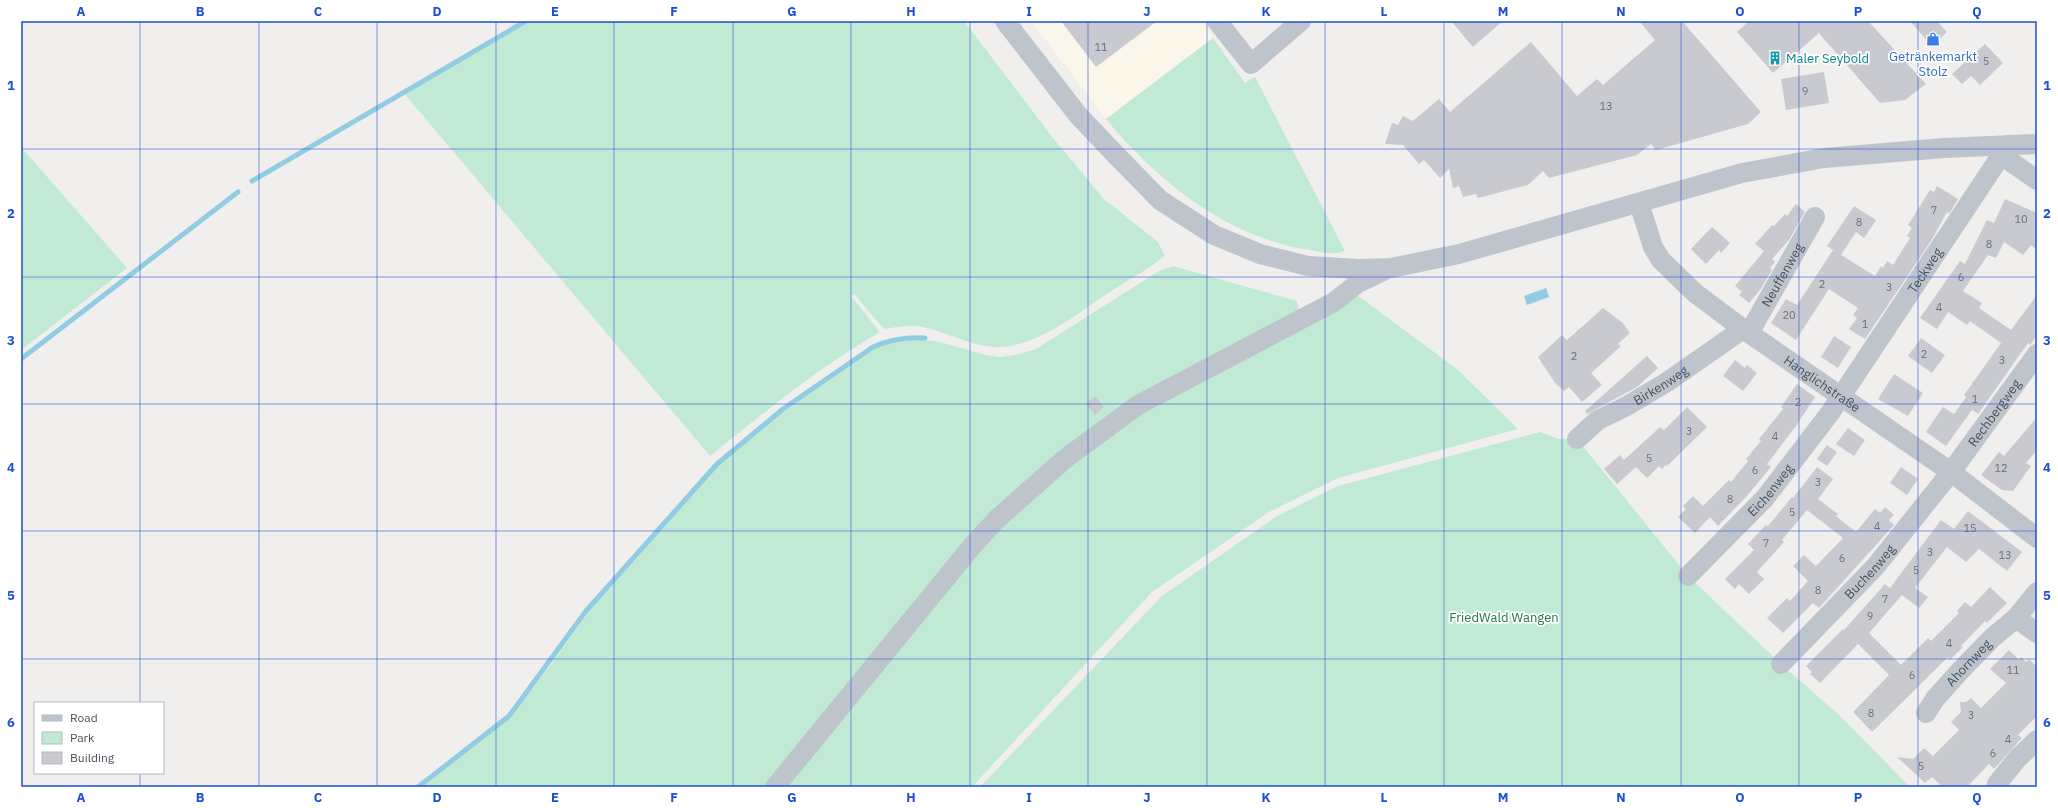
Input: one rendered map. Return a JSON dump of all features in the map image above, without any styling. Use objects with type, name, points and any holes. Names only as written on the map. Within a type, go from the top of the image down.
[{"type":"street","points":[[1005,21],[1078,115],[1160,200],[1208,231],[1260,254],[1308,266],[1359,269],[1390,268],[1459,254],[1742,173],[1824,158],[2037,144]]},
{"type":"street","points":[[1217,21],[1251,64],[1301,21]]},
{"type":"street","points":[[2008,145],[2008,160],[2037,180]]},
{"type":"street","name":"Teckweg","points":[[1841,395],[2008,145]]},
{"type":"street","name":"Hanglichstraße","points":[[1639,203],[1653,247],[1661,260],[1695,293],[1746,331],[1951,472],[2037,538]]},
{"type":"street","name":"Neuffenweg","points":[[1746,331],[1815,217]]},
{"type":"street","points":[[775,787],[973,545],[997,519],[1066,458],[1138,405],[1334,302],[1358,283],[1390,268]]},
{"type":"street","name":"Birkenweg","points":[[1577,439],[1598,420],[1625,407],[1667,382],[1746,331]]},
{"type":"street","name":"Rechbergweg","points":[[1951,472],[2037,354]]},
{"type":"street","name":"Eichenweg","points":[[1688,576],[1765,498],[1841,395]]},
{"type":"street","name":"Buchenweg","points":[[1781,664],[1875,568],[1951,472]]},
{"type":"street","name":"Ahornweg","points":[[1926,713],[1935,699],[1969,661],[1992,638],[2016,618],[2037,592]]},
{"type":"street","points":[[2016,618],[2037,633]]},
{"type":"street","points":[[1997,784],[2017,759],[2037,740]]},
{"type":"shaded area","points":[[1031,21],[1201,21],[1213,38],[1106,119]]},
{"type":"green space","points":[[532,21],[964,21],[1053,138],[1104,199],[1158,242],[1165,256],[1056,328],[1026,342],[1010,346],[985,346],[968,342],[935,330],[916,326],[884,329],[855,295],[851,296],[880,332],[814,375],[710,456],[403,92]]},
{"type":"green space","points":[[1213,38],[1245,83],[1255,77],[1345,251],[1328,253],[1280,243],[1251,233],[1223,220],[1171,185],[1126,142],[1106,119]]},
{"type":"green space","points":[[21,147],[127,268],[21,350]]},
{"type":"green space","points":[[1173,266],[1297,301],[1299,312],[1059,457],[768,787],[421,787],[508,719],[549,667],[588,613],[718,465],[751,436],[843,368],[875,348],[907,338],[940,342],[986,355],[1000,357],[1015,355],[1036,349],[1159,271]]},
{"type":"green space","points":[[1357,295],[1457,369],[1518,429],[1338,478],[1269,512],[1152,592],[972,787],[783,787],[1002,521],[1045,484],[1140,412]]},
{"type":"green space","name":"FriedWald Wangen","points":[[1540,432],[1559,439],[1577,439],[1688,576],[1781,664],[1840,716],[1910,787],[980,787],[1162,596],[1277,516],[1338,486]]},
{"type":"water","points":[[1546,288],[1549,297],[1527,305],[1524,296]]},
{"type":"building","points":[[1061,21],[1157,21],[1096,67]]},
{"type":"building","points":[[1451,21],[1503,21],[1473,47]]},
{"type":"building","points":[[1639,21],[1682,21],[1761,112],[1748,124],[1656,150],[1651,144],[1637,155],[1549,178],[1543,171],[1528,185],[1478,198],[1476,194],[1463,197],[1459,186],[1453,188],[1449,169],[1440,178],[1424,160],[1419,164],[1403,145],[1385,144],[1392,123],[1398,125],[1403,116],[1413,121],[1439,99],[1450,112],[1531,42],[1577,96],[1597,79],[1603,85],[1655,40]]},
{"type":"building","points":[[1749,21],[1868,21],[1926,84],[1905,100],[1880,103],[1818,32],[1818,34],[1773,73],[1737,32]]},
{"type":"building","name":"Getränkemarkt Stolz","points":[[1910,21],[1937,21],[1947,32],[1932,46]]},
{"type":"building","points":[[1985,44],[2003,63],[1980,85],[1971,76],[1962,84],[1952,74]]},
{"type":"building","points":[[1824,72],[1829,103],[1786,110],[1781,79]]},
{"type":"building","points":[[1937,186],[1958,199],[1949,214],[1947,212],[1931,241],[1865,339],[1849,329],[1857,318],[1853,315],[1858,308],[1829,289],[1796,340],[1771,323],[1786,299],[1797,305],[1833,250],[1875,276],[1881,266],[1883,268],[1887,261],[1893,265],[1910,238],[1907,236],[1912,228],[1908,225],[1930,190],[1934,192]]},
{"type":"building","points":[[2005,199],[2037,213],[2037,250],[2031,245],[2023,255],[2004,242],[1996,258],[1988,255],[1963,291],[1982,303],[1979,308],[2011,330],[2037,295],[2037,335],[2030,345],[2028,343],[1978,414],[1972,410],[1946,446],[1926,432],[1943,407],[1954,414],[1966,397],[1964,395],[2001,343],[1970,321],[1967,325],[1948,312],[1937,329],[1920,318],[1960,261],[1965,264],[1987,220],[1994,223]]},
{"type":"building","points":[[1796,204],[1805,212],[1789,240],[1772,259],[1775,262],[1770,268],[1772,270],[1760,290],[1749,303],[1739,295],[1742,292],[1735,286],[1764,251],[1755,244],[1772,225],[1774,226],[1785,214],[1787,216]]},
{"type":"building","points":[[1854,206],[1876,220],[1864,238],[1856,232],[1841,255],[1827,246]]},
{"type":"building","points":[[1712,227],[1730,243],[1721,253],[1719,250],[1706,264],[1691,249]]},
{"type":"building","points":[[1603,308],[1623,323],[1630,333],[1618,344],[1621,346],[1591,373],[1602,385],[1582,402],[1569,387],[1564,391],[1555,383],[1538,357],[1562,335],[1567,340]]},
{"type":"building","points":[[1834,336],[1851,347],[1838,368],[1821,357]]},
{"type":"building","points":[[1921,338],[1945,355],[1932,373],[1908,356]]},
{"type":"building","points":[[1647,356],[1658,368],[1637,387],[1587,414],[1585,411]]},
{"type":"building","points":[[1735,360],[1745,368],[1747,365],[1757,373],[1743,391],[1723,376]]},
{"type":"building","points":[[1894,374],[1923,393],[1908,416],[1878,399]]},
{"type":"building","points":[[1797,384],[1815,397],[1796,426],[1767,464],[1771,467],[1746,497],[1718,526],[1710,517],[1695,533],[1678,517],[1686,509],[1683,506],[1693,496],[1703,506],[1729,480],[1731,482],[1748,461],[1746,459],[1761,441],[1759,439],[1783,409],[1781,407]]},
{"type":"building","points":[[1095,396],[1104,407],[1095,415],[1086,404]]},
{"type":"building","points":[[1687,407],[1707,427],[1667,466],[1666,465],[1662,469],[1659,466],[1647,478],[1636,467],[1617,484],[1604,469],[1620,455],[1624,460],[1660,427],[1664,430]]},
{"type":"building","points":[[2037,417],[2037,450],[2026,463],[2031,466],[2013,491],[2002,490],[1981,475],[1999,452],[2004,456]]},
{"type":"building","points":[[1848,428],[1865,440],[1854,456],[1836,444]]},
{"type":"building","points":[[1827,445],[1837,452],[1827,466],[1817,459]]},
{"type":"building","points":[[1817,467],[1833,479],[1818,499],[1838,514],[1836,516],[1856,532],[1875,509],[1880,513],[1885,507],[1894,515],[1889,520],[1894,525],[1819,608],[1813,603],[1783,633],[1767,618],[1787,598],[1790,601],[1808,581],[1793,566],[1804,555],[1816,566],[1843,538],[1807,510],[1782,540],[1784,542],[1757,572],[1764,579],[1749,594],[1739,584],[1735,589],[1725,579],[1754,550],[1748,544],[1766,525],[1768,526],[1792,497],[1793,498]]},
{"type":"building","points":[[1901,467],[1918,479],[1907,495],[1890,483]]},
{"type":"building","points":[[1968,511],[2022,552],[2007,571],[1979,549],[1966,562],[1947,547],[1915,588],[1928,597],[1919,608],[1902,595],[1869,633],[1901,665],[1928,638],[1931,641],[1959,613],[1957,611],[1965,602],[1971,607],[1990,587],[2007,603],[1987,623],[1985,621],[1950,660],[1948,657],[1872,732],[1853,712],[1889,675],[1858,644],[1820,683],[1810,674],[1812,672],[1806,666],[1843,629],[1844,630],[1885,584],[1890,588],[1941,520],[1954,529]]},
{"type":"building","points":[[2009,650],[2019,660],[2021,657],[2026,662],[2029,659],[2037,667],[2037,716],[2018,735],[2022,738],[1994,769],[1989,764],[1967,787],[1943,787],[1932,777],[1925,783],[1897,757],[1913,759],[1924,748],[1933,756],[1959,730],[1951,722],[1961,712],[1960,702],[1966,702],[1971,698],[1981,708],[2006,683],[1990,669]]},
{"type":"waterway","points":[[252,181],[526,21]]},
{"type":"waterway","points":[[21,359],[238,192]]},
{"type":"waterway","points":[[418,787],[509,716],[586,611],[717,464],[783,409],[873,347],[899,339],[925,338]]},
{"type":"place","name":"Getränkemarkt Stolz","points":[[1933,39]]},
{"type":"place","name":"Maler Seybold","points":[[1775,58]]}]
